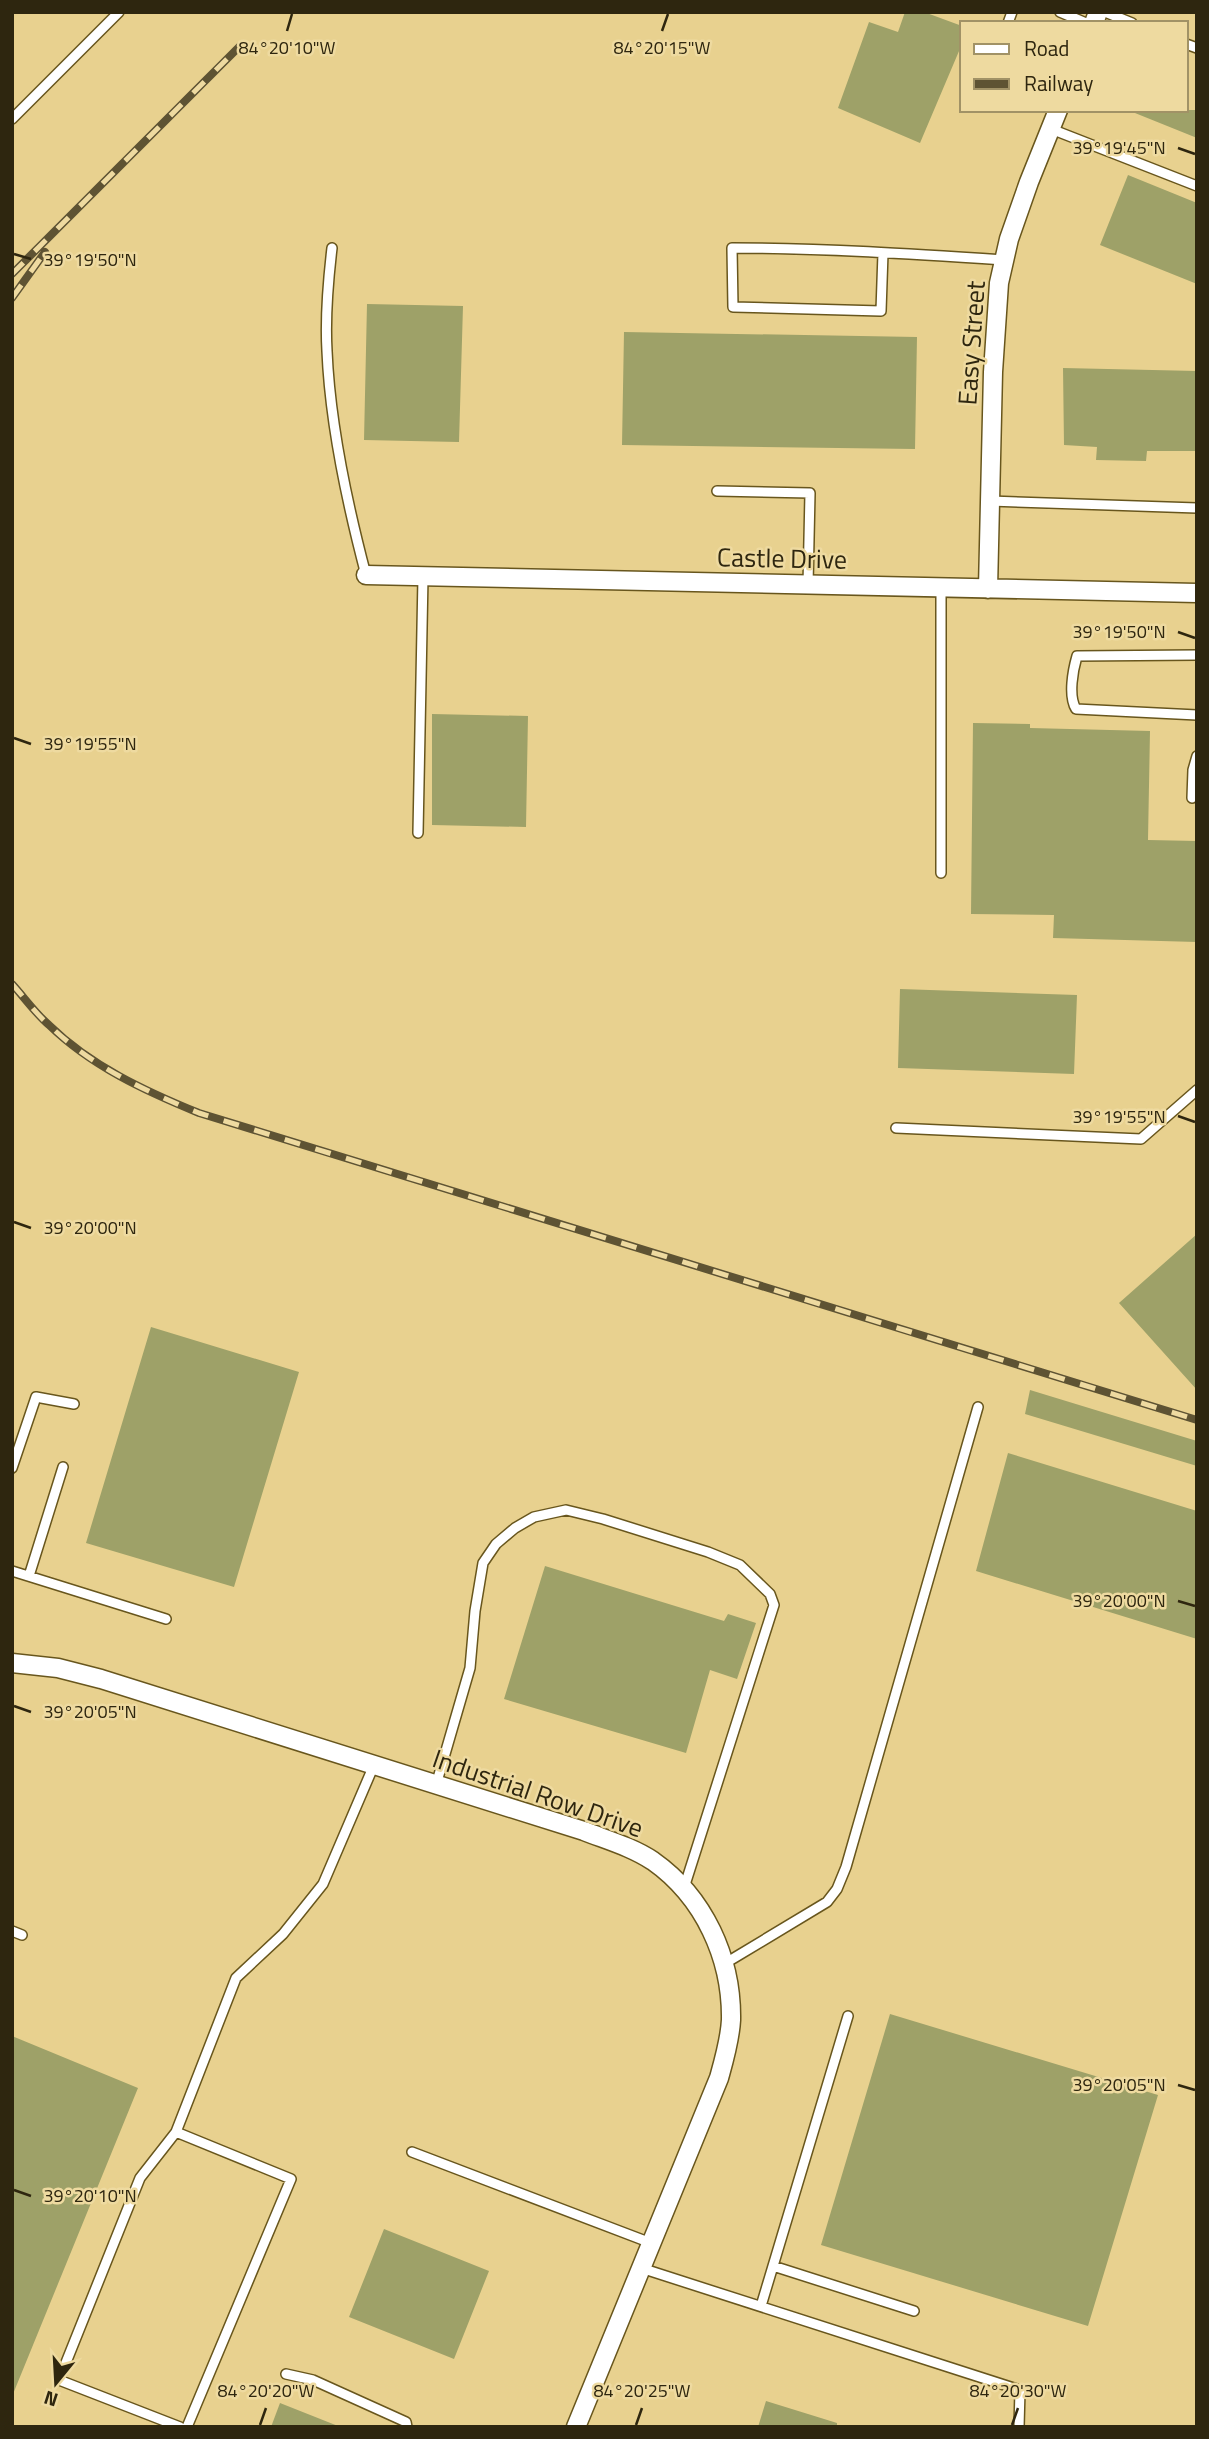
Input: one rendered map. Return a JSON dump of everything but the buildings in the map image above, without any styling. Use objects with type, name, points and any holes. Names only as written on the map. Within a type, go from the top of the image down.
[{"type":"street","name":"Easy Street","points":[[988,589],[997,298],[1009,239],[1057,112]]},
{"type":"street","name":"Castle Drive","points":[[366,575],[1197,593]]},
{"type":"street","name":"Industrial Row Drive","points":[[12,1663],[58,1668],[101,1679],[625,1846],[651,1860],[684,1888],[705,1920],[724,1964],[731,2022],[727,2050],[719,2078],[576,2427]]},
{"type":"lane","points":[[12,119],[119,12]]},
{"type":"lane","points":[[1060,12],[1081,21]]},
{"type":"lane","points":[[1105,12],[1127,21]]},
{"type":"lane","points":[[1051,130],[1197,186]]},
{"type":"lane","points":[[331,248],[327,351],[338,446],[351,517],[366,575]]},
{"type":"lane","points":[[883,253],[881,311],[733,307],[732,248],[883,253],[1004,260]]},
{"type":"lane","points":[[717,492],[810,494],[808,585]]},
{"type":"lane","points":[[990,500],[1197,508]]},
{"type":"lane","points":[[418,833],[423,577]]},
{"type":"lane","points":[[941,588],[941,873]]},
{"type":"lane","points":[[1197,656],[1077,656],[1073,668],[1072,704],[1076,709],[1197,715]]},
{"type":"lane","points":[[1192,797],[1193,770],[1197,756]]},
{"type":"lane","points":[[896,1128],[1141,1139],[1197,1090]]},
{"type":"lane","points":[[12,1468],[36,1397],[74,1404]]},
{"type":"lane","points":[[724,1964],[810,1914],[827,1902],[837,1889],[846,1867],[888,1724],[978,1407]]},
{"type":"lane","points":[[29,1576],[63,1467]]},
{"type":"lane","points":[[436,1785],[470,1668],[483,1563],[496,1544],[515,1528],[534,1517],[566,1510],[603,1519],[740,1565],[771,1594],[774,1605],[684,1888]]},
{"type":"lane","points":[[12,1571],[166,1619]]},
{"type":"lane","points":[[180,2427],[59,2380],[140,2178],[176,2132],[236,1978],[283,1934],[323,1884],[374,1765]]},
{"type":"lane","points":[[12,1931],[22,1935]]},
{"type":"lane","points":[[761,2306],[848,2016]]},
{"type":"lane","points":[[176,2132],[291,2179],[187,2427]]},
{"type":"lane","points":[[412,2152],[651,2243]]},
{"type":"lane","points":[[773,2266],[914,2311]]},
{"type":"lane","points":[[641,2268],[1020,2390],[1020,2427]]},
{"type":"lane","points":[[286,2374],[324,2386],[406,2422],[407,2427]]},
{"type":"shaded area","points":[[12,12],[1197,12],[1197,2427],[12,2427]]},
{"type":"railway","points":[[12,274],[240,46]]},
{"type":"railway","points":[[12,298],[45,252]]},
{"type":"railway","points":[[12,984],[44,1020],[83,1053],[119,1076],[199,1113],[1197,1420]]}]
